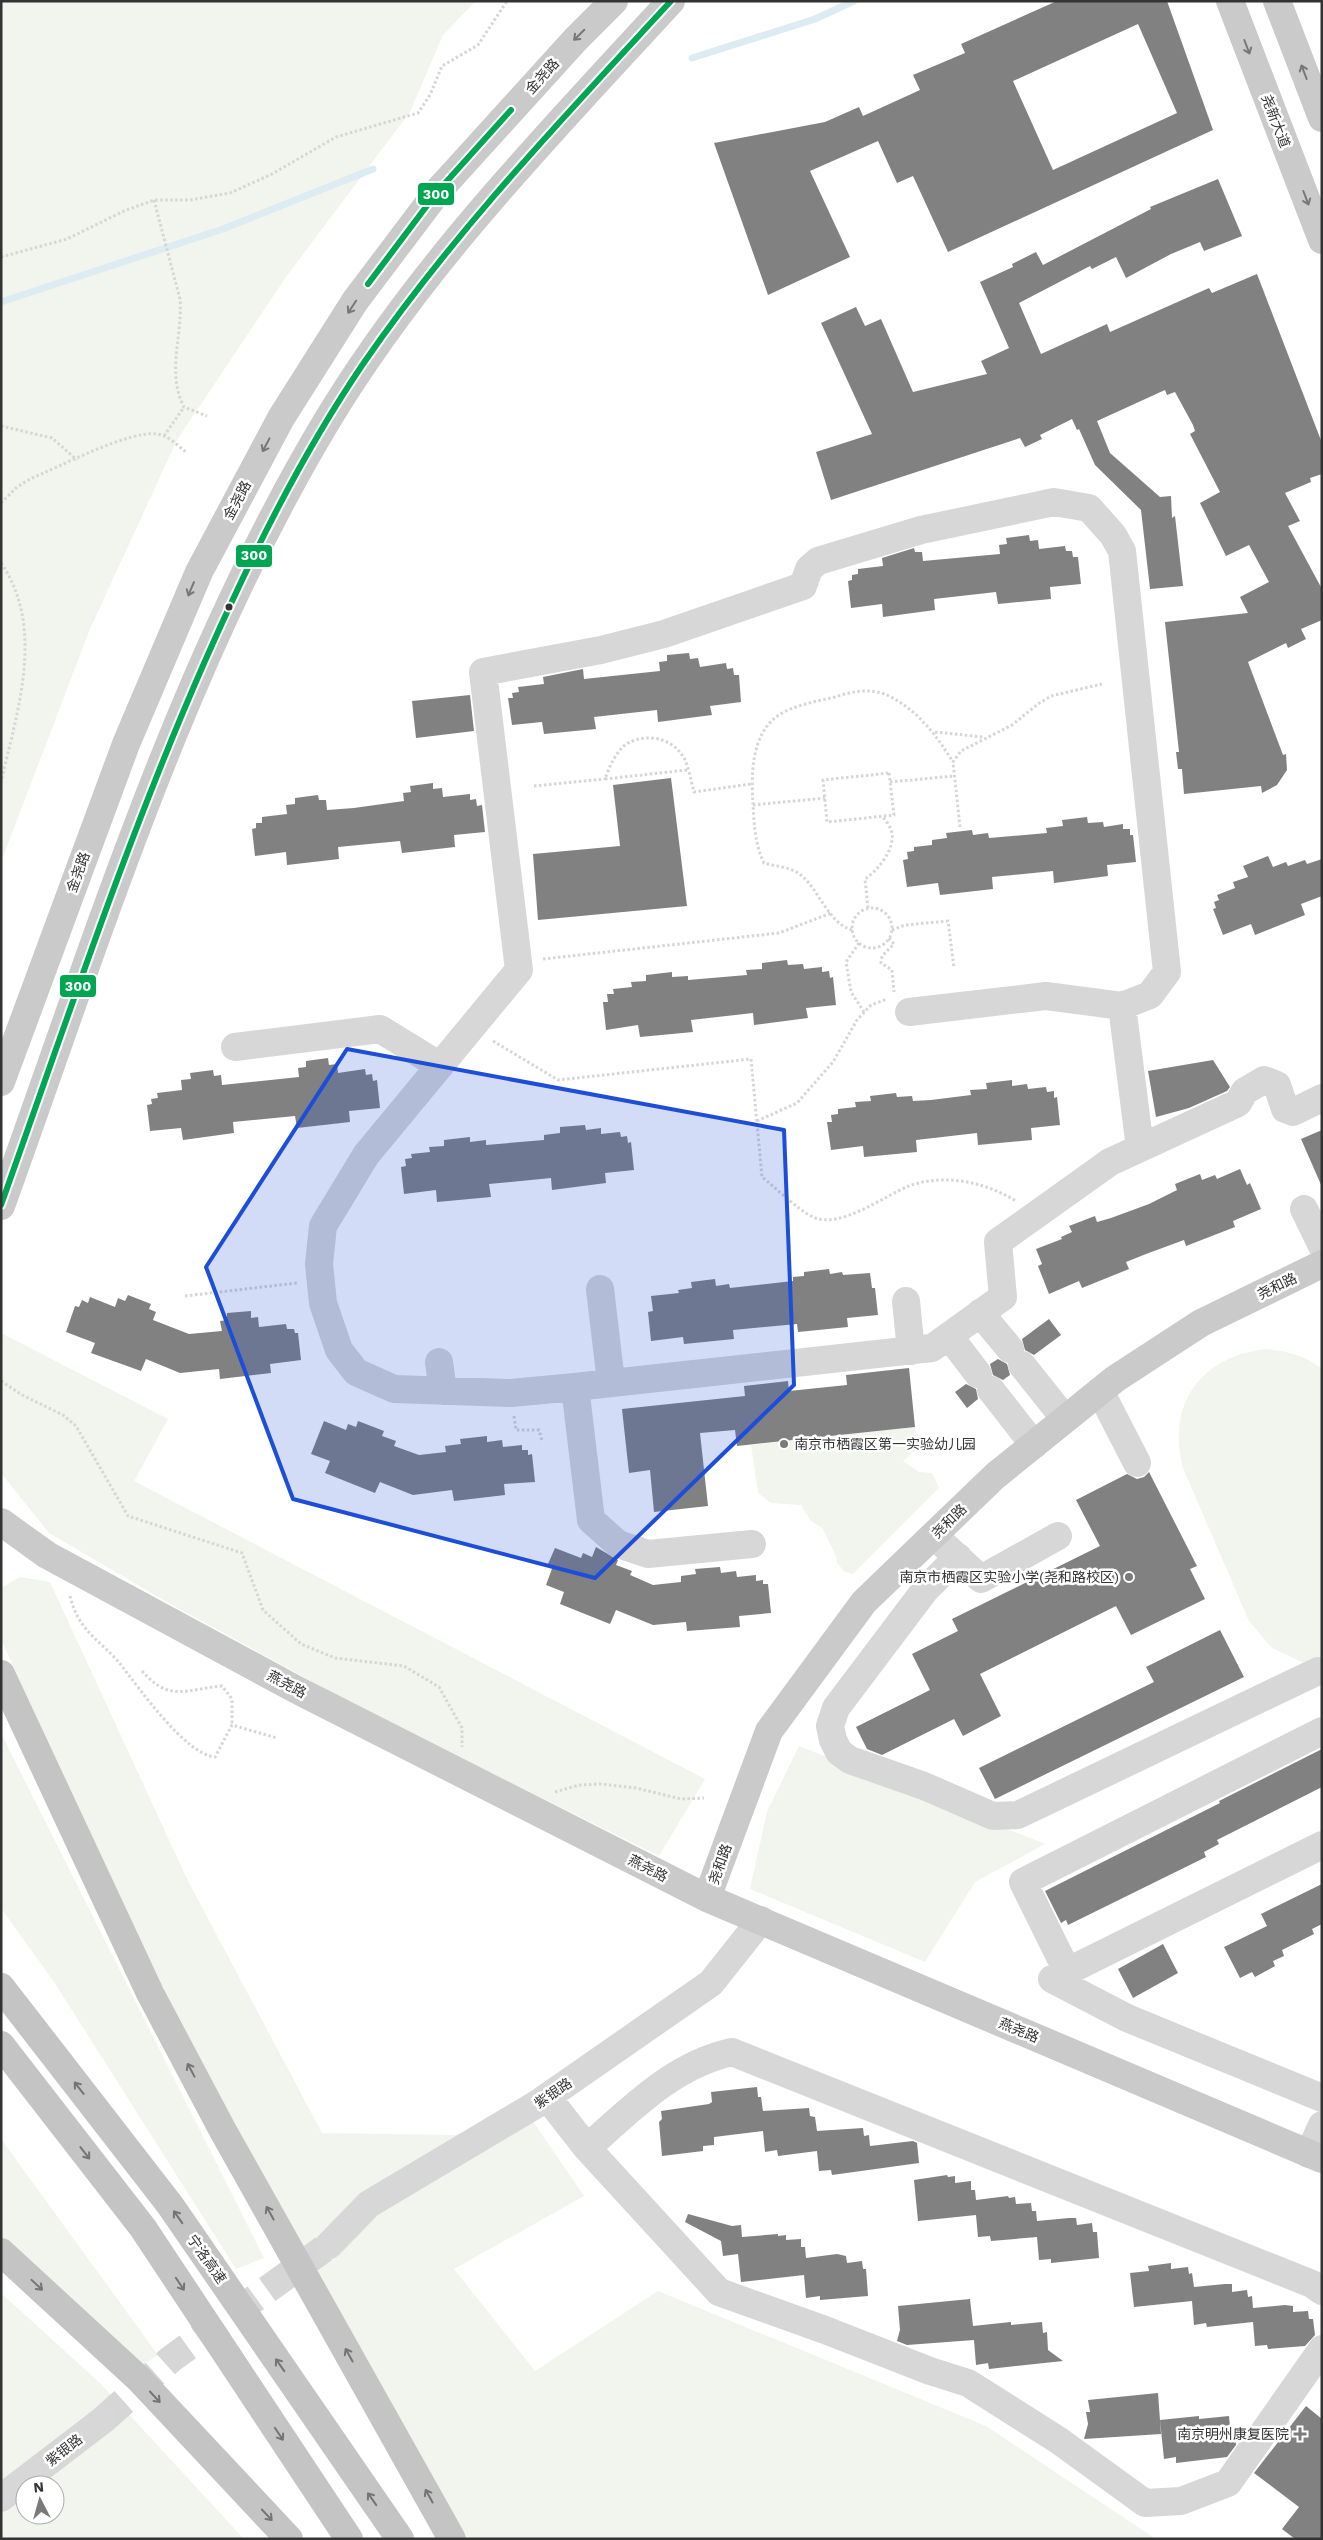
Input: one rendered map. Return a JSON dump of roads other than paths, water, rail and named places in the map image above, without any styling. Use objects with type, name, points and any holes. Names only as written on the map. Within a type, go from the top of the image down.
[{"type":"highway","points":[[1,1674],[150,1993],[222,2129],[452,2539]]},
{"type":"highway","name":"宁洛高速","points":[[1,1987],[170,2205],[400,2539]]},
{"type":"highway","points":[[1,2045],[143,2228],[349,2539]]},
{"type":"highway","points":[[1,2252],[139,2379],[289,2539]]},
{"type":"main road","name":"金尧路","points":[[1,1082],[130,734],[199,572],[281,418],[355,301],[438,191],[576,39],[614,1]]},
{"type":"main road","points":[[1,1206],[134,839],[176,730],[269,522],[327,421],[409,300],[501,186],[671,1]]},
{"type":"main road","name":"尧新大道","points":[[1230,1],[1322,240]]},
{"type":"main road","points":[[1277,1],[1322,118]]},
{"type":"main road","name":"尧和路","points":[[707,1898],[769,1731],[864,1602],[995,1476],[1100,1391],[1201,1323],[1322,1264]]},
{"type":"main road","name":"燕尧路","points":[[1,1522],[47,1555],[288,1685],[707,1898],[1316,2157]]},
{"type":"street","points":[[909,1012],[1046,996],[1122,1006],[1150,995],[1166,972],[1122,551],[1113,535],[1089,508],[1054,502],[921,530],[818,561],[809,569],[803,586],[664,634],[601,650],[483,672],[518,970],[366,1155],[323,1226],[319,1264],[322,1303],[339,1350],[356,1372],[394,1390],[511,1394],[932,1348],[1003,1297],[998,1242],[1110,1162],[1238,1103],[1245,1091],[1264,1080],[1276,1085],[1285,1110],[1293,1112],[1322,1098]]},
{"type":"street","points":[[1122,1006],[1140,1148]]},
{"type":"street","points":[[235,1047],[380,1030],[440,1066]]},
{"type":"street","points":[[1304,1209],[1322,1246]]},
{"type":"street","points":[[600,1289],[611,1382]]},
{"type":"street","points":[[906,1301],[911,1351]]},
{"type":"street","points":[[980,1313],[1066,1419]]},
{"type":"street","points":[[949,1336],[1034,1445]]},
{"type":"street","points":[[439,1362],[442,1391]]},
{"type":"street","points":[[575,1387],[590,1520],[603,1533],[618,1544],[648,1554],[752,1544]]},
{"type":"street","points":[[1100,1391],[1137,1463]]},
{"type":"street","points":[[934,1535],[980,1578],[1058,1536]]},
{"type":"street","points":[[958,1558],[925,1590],[836,1708],[830,1726],[833,1740],[839,1752],[850,1760],[924,1786],[993,1816],[1018,1815],[1318,1671]]},
{"type":"street","points":[[1067,1971],[1023,1882],[1322,1731]]},
{"type":"street","points":[[1322,1844],[1052,1979],[1127,2018],[1322,2098]]},
{"type":"street","name":"紫银路","points":[[329,2246],[369,2204],[547,2098],[711,1983],[761,1920]]},
{"type":"street","points":[[587,2148],[662,2082],[710,2057],[732,2052],[1312,2284],[1322,2292]]},
{"type":"street","points":[[547,2098],[587,2148],[719,2292],[825,2330],[930,2371],[968,2383],[1058,2440],[1145,2503],[1182,2502],[1228,2483],[1322,2349]]},
{"type":"street","points":[[1316,2157],[1322,2125]]},
{"type":"street","name":"紫银路","points":[[1,2498],[103,2420]]},
{"type":"waterway","points":[[692,58],[815,19],[854,1]]},
{"type":"waterway","points":[[1,302],[223,229],[373,169]]},
{"type":"tunnel","points":[[103,2420],[171,2359],[329,2245]]},
{"type":"place","name":"南京市栖霞区第一实验幼儿园","points":[[784,1444]]},
{"type":"place","name":"南京市栖霞区实验小学(尧和路校区)","points":[[1129,1577]]},
{"type":"place","name":"南京明州康复医院","points":[[1300,2434]]}]
